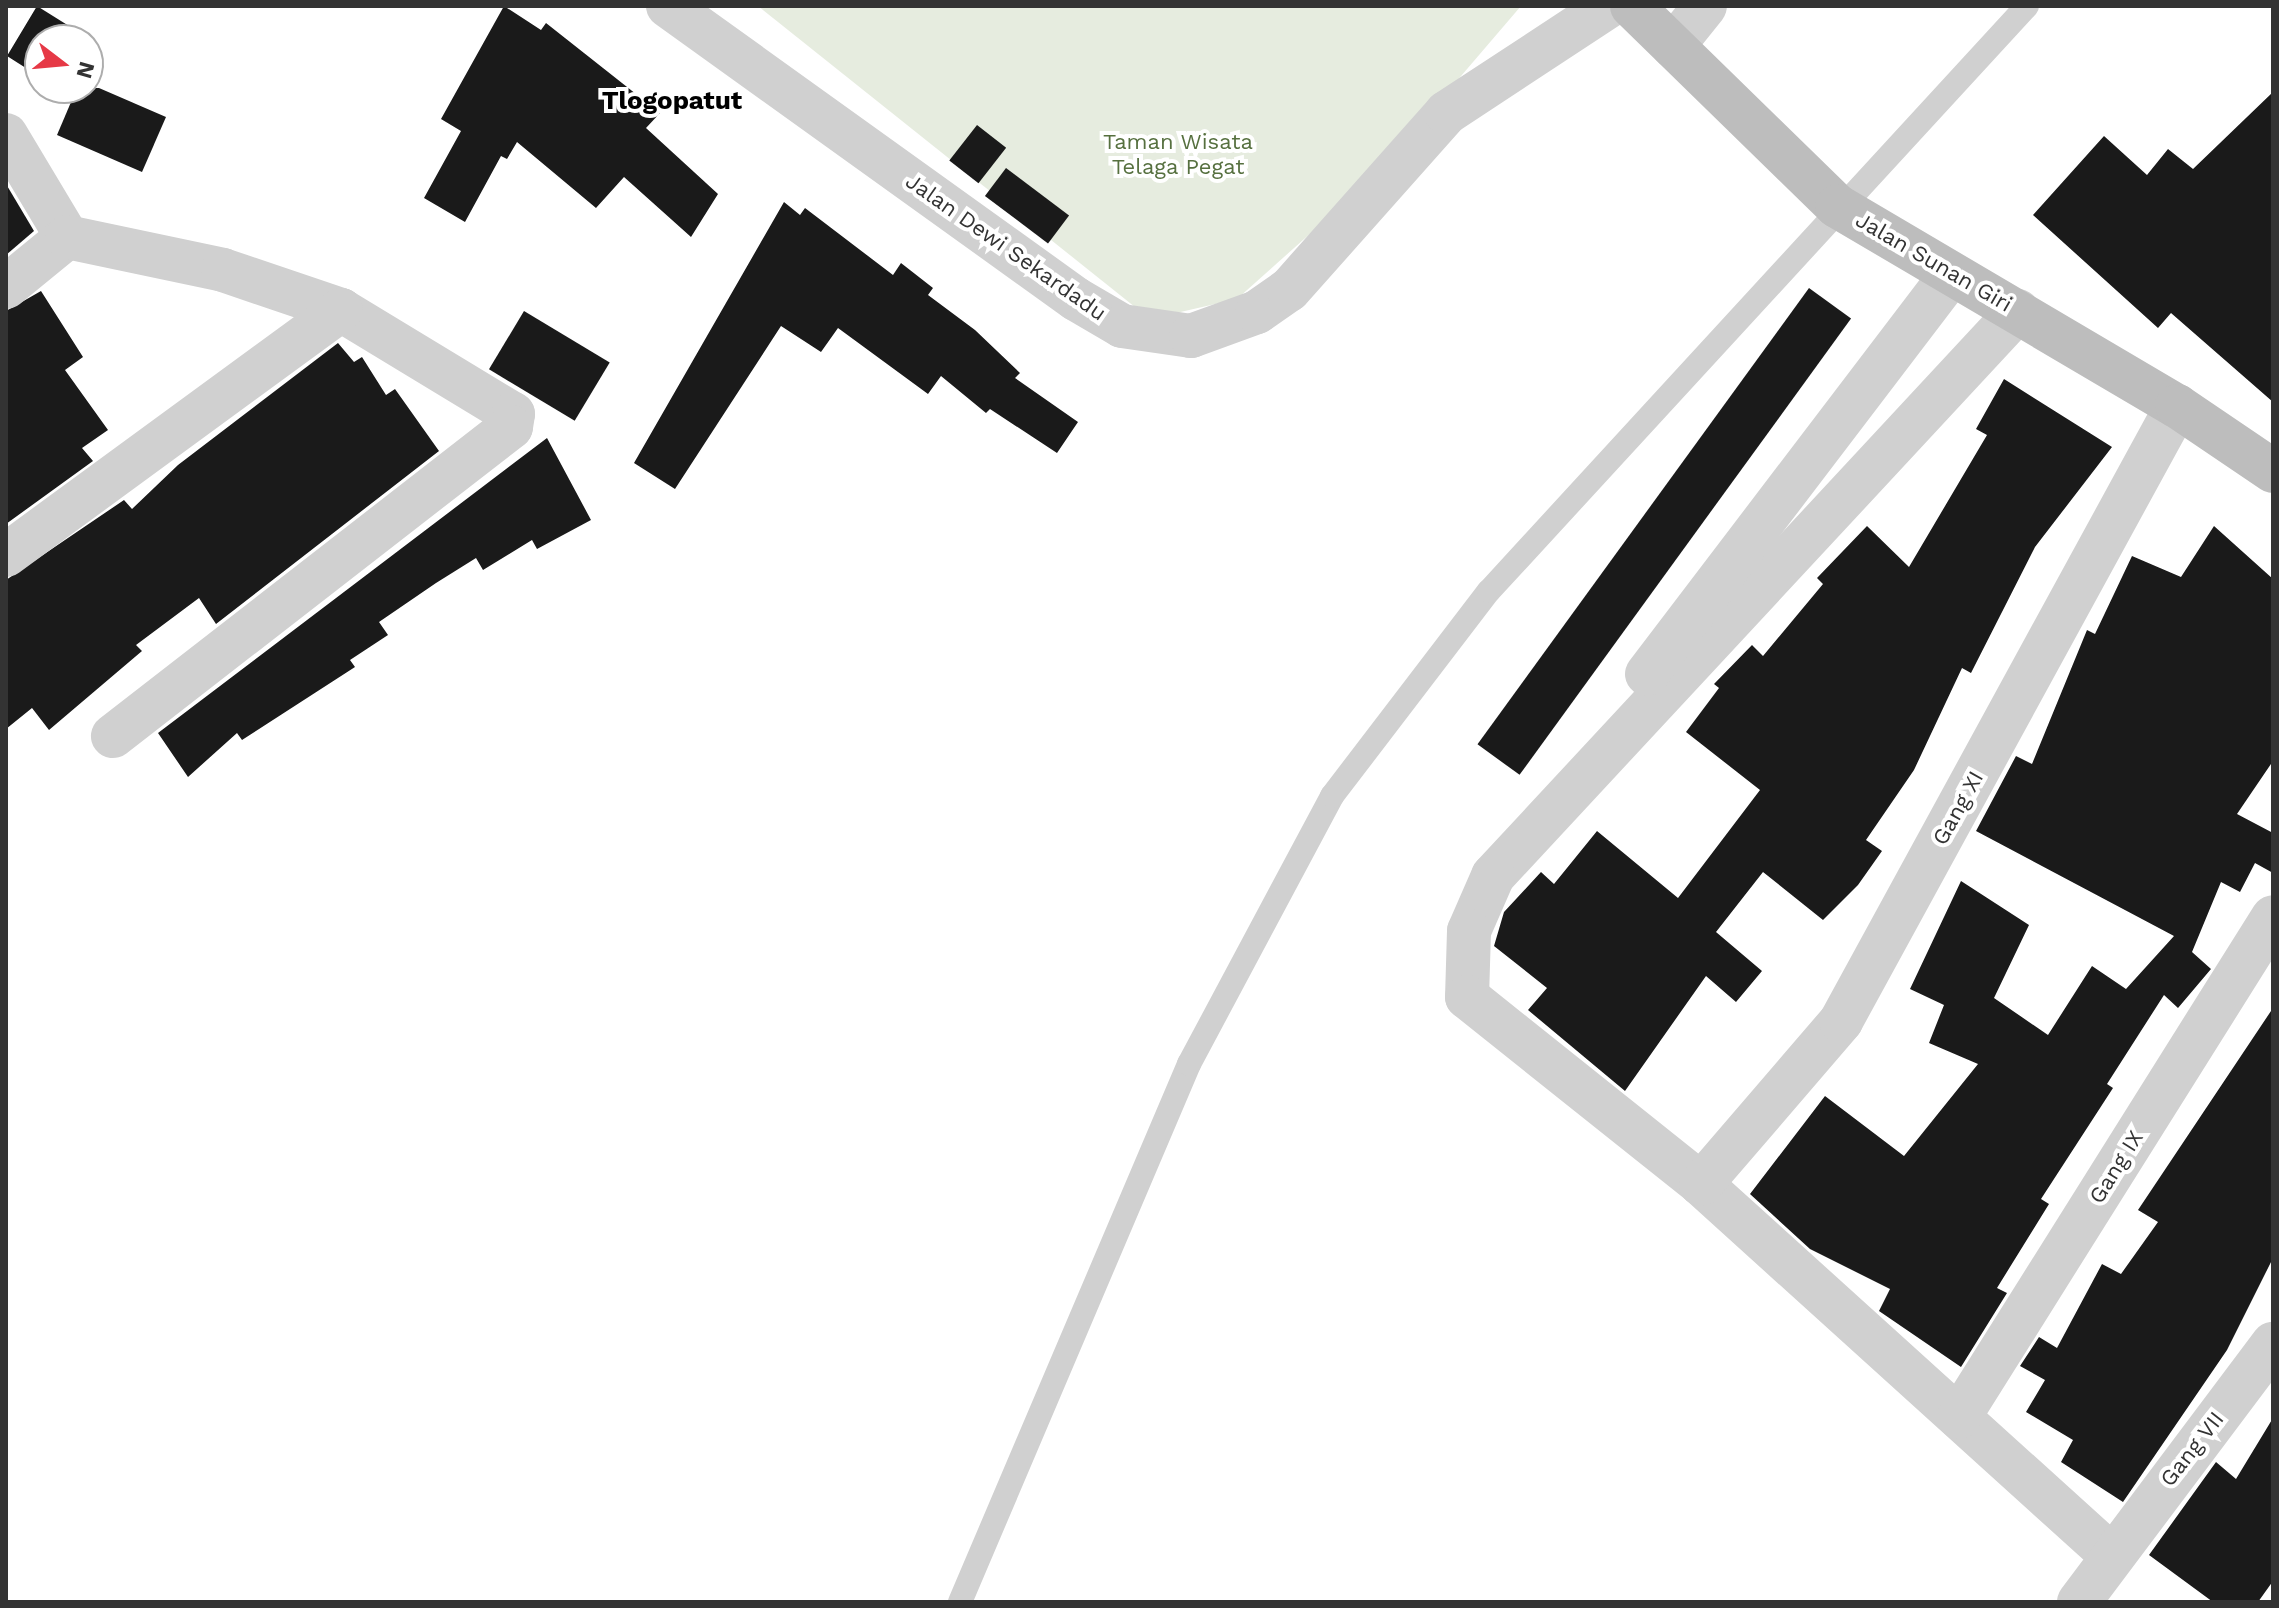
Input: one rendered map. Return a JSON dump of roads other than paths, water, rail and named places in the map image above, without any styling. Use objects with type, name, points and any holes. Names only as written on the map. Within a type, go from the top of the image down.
[{"type":"main road","name":"Jalan Sunan Giri","points":[[1632,6],[1837,206],[2177,406],[2273,471]]},
{"type":"street","name":"Jalan Dewi Sekardadu","points":[[668,6],[1076,299],[1122,326],[1191,336],[1257,312],[1289,290],[1446,113],[1609,6]]},
{"type":"street","points":[[1673,46],[1705,6]]},
{"type":"street","points":[[6,135],[67,237],[223,270],[341,310],[505,405],[511,427],[113,736]]},
{"type":"street","points":[[6,287],[67,237]]},
{"type":"street","points":[[1951,275],[1493,876],[1469,931],[1467,997],[1701,1184],[2111,1555]]},
{"type":"street","points":[[6,555],[341,310]]},
{"type":"street","points":[[1493,876],[2018,311]]},
{"type":"street","name":"Gang XI","points":[[1701,1184],[1841,1021],[2177,406]]},
{"type":"street","name":"Gang IX","points":[[1959,1417],[2273,917]]},
{"type":"street","name":"Gang VII","points":[[2079,1602],[2111,1555],[2273,1344]]},
{"type":"lane","points":[[960,1602],[1189,1064],[1332,796],[1489,591],[1837,206],[2027,6]]},
{"type":"district","name":"Tlogopatut","points":[[672,101]]},
{"type":"park label","name":"Taman Wisata Telaga Pegat","points":[[1178,154]]}]
